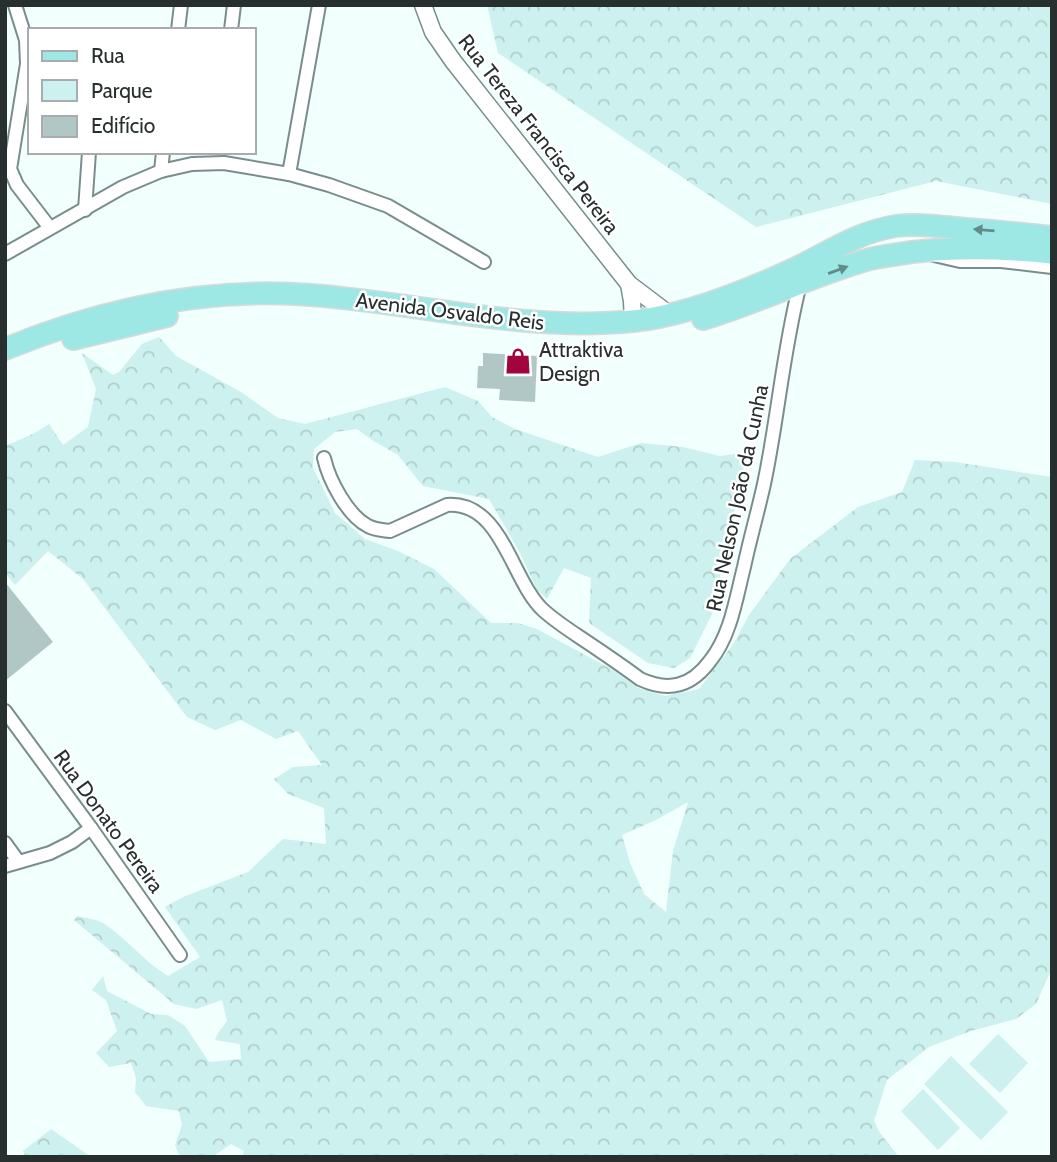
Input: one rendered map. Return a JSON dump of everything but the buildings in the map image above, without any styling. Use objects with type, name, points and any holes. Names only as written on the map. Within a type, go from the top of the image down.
[{"type":"main road","name":"Avenida Osvaldo Reis","points":[[5,349],[71,325],[130,309],[180,300],[242,294],[313,295],[555,323],[598,324],[633,321],[691,309],[792,270],[853,239],[897,226],[947,227],[1052,237]]},
{"type":"main road","name":"Avenida Osvaldo Reis","points":[[5,363],[76,337],[158,317],[255,306],[317,307],[543,334],[635,334],[699,321],[734,310],[873,258],[945,248],[977,247],[1052,253]]},
{"type":"street","points":[[15,5],[26,40],[27,64],[10,169],[17,185],[50,228]]},
{"type":"street","points":[[178,28],[181,5]]},
{"type":"street","points":[[231,28],[234,5]]},
{"type":"street","points":[[289,174],[319,5]]},
{"type":"street","name":"Rua Tereza Francisca Pereira","points":[[423,5],[433,32],[453,61],[629,284],[670,315]]},
{"type":"street","points":[[85,210],[89,154]]},
{"type":"street","points":[[161,170],[163,154]]},
{"type":"street","points":[[5,254],[123,187],[161,170],[214,157],[329,185],[388,206],[484,262]]},
{"type":"street","points":[[920,251],[960,261],[1001,261],[1052,267]]},
{"type":"street","points":[[629,284],[633,321]]},
{"type":"street","name":"Rua Nelson João da Cunha","points":[[324,458],[327,472],[346,506],[368,526],[390,531],[447,505],[469,508],[481,515],[501,539],[525,588],[543,610],[640,679],[653,685],[677,686],[700,673],[710,661],[728,627],[764,483],[800,284]]},
{"type":"street","name":"Rua Donato Pereira","points":[[5,710],[180,955]]},
{"type":"street","points":[[5,843],[12,864],[50,853],[91,828]]},
{"type":"green space","points":[[487,5],[1052,5],[1052,204],[936,181],[756,227],[498,53]]},
{"type":"green space","points":[[159,337],[176,356],[241,392],[278,418],[305,424],[445,387],[478,401],[492,417],[515,429],[598,457],[641,443],[683,447],[720,456],[742,453],[746,458],[712,614],[690,658],[674,668],[648,663],[589,623],[591,578],[564,568],[547,599],[537,590],[520,553],[489,499],[423,486],[398,455],[357,429],[335,432],[314,449],[313,468],[335,513],[365,539],[398,551],[434,569],[491,623],[518,623],[537,629],[615,671],[638,688],[665,696],[699,689],[734,643],[749,615],[790,559],[858,507],[902,492],[915,460],[955,462],[1052,477],[1052,968],[1036,1004],[1016,1019],[971,1031],[929,1047],[887,1080],[874,1121],[899,1157],[242,1157],[244,1151],[231,1144],[212,1157],[180,1157],[175,1145],[182,1125],[179,1111],[146,1106],[135,1092],[136,1078],[131,1063],[109,1067],[96,1053],[117,1031],[106,1000],[92,990],[103,976],[107,991],[151,1014],[168,1015],[185,1026],[209,1062],[241,1059],[240,1044],[215,1040],[227,1021],[222,1000],[196,1009],[174,1004],[74,920],[77,916],[103,923],[168,976],[200,957],[165,907],[183,897],[248,872],[283,839],[326,844],[324,808],[288,794],[274,779],[293,767],[322,765],[298,731],[276,739],[241,720],[215,730],[187,717],[83,579],[48,551],[15,585],[5,573],[5,446],[49,424],[63,445],[88,427],[96,389],[82,353],[113,375],[119,372],[142,344]],"holes":[[[688,802],[673,851],[666,912],[644,894],[630,863],[622,835]]]},
{"type":"green space","points":[[998,1034],[1028,1063],[1000,1093],[969,1064]]},
{"type":"green space","points":[[951,1056],[1008,1112],[981,1140],[924,1084]]},
{"type":"green space","points":[[923,1089],[960,1128],[938,1150],[901,1111]]},
{"type":"green space","points":[[51,1129],[91,1157],[25,1157],[23,1151]]},
{"type":"place","name":"Attraktiva Design","points":[[518,361]]}]
